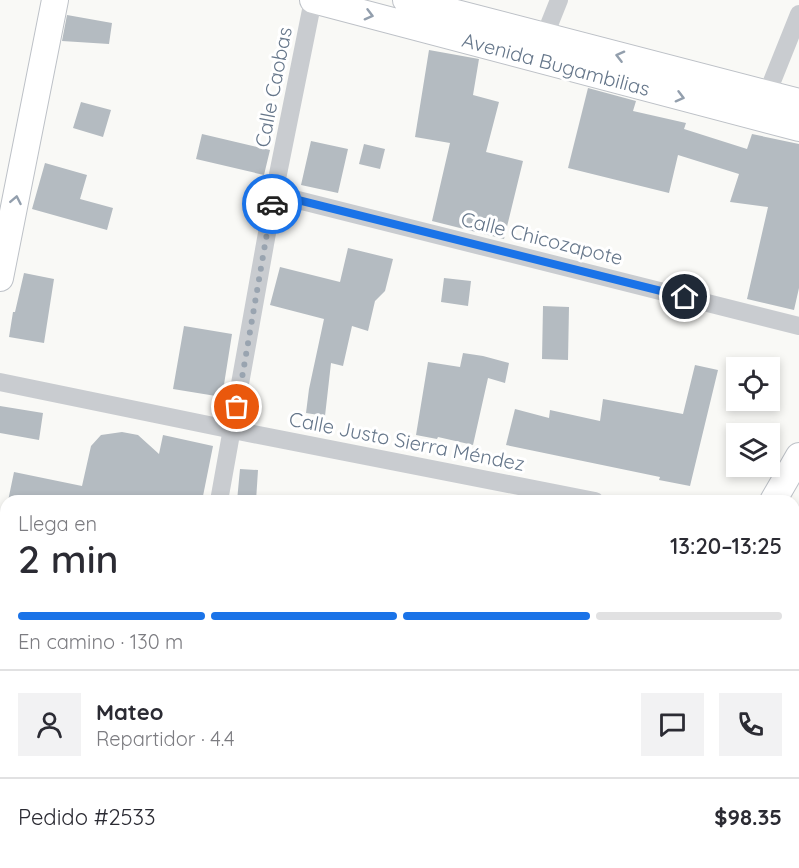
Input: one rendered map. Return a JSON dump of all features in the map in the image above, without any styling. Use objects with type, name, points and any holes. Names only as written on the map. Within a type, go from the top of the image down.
[{"type":"main road","points":[[0,278],[55,0]]},
{"type":"main road","name":"Avenida Bugambilias","points":[[313,0],[799,102]]},
{"type":"main road","name":"Avenida Bugambilias","points":[[405,0],[540,48],[757,118],[799,128]]},
{"type":"main road","points":[[776,495],[799,456]]},
{"type":"street","name":"Calle Caobas","points":[[220,495],[274,194],[313,0]]},
{"type":"street","points":[[540,48],[559,0]]},
{"type":"street","points":[[757,118],[799,14]]},
{"type":"street","name":"Calle Chicozapote","points":[[274,194],[799,326]]},
{"type":"street","name":"Calle Justo Sierra Méndez","points":[[0,382],[564,495]]},
{"type":"building","points":[[67,15],[112,23],[109,44],[62,41]]},
{"type":"building","points":[[429,50],[479,59],[473,95],[499,102],[486,152],[523,161],[504,239],[432,221],[450,143],[415,137]]},
{"type":"building","points":[[588,88],[636,101],[633,111],[686,123],[684,129],[747,149],[752,134],[799,144],[799,288],[794,310],[747,299],[768,207],[730,202],[739,174],[678,155],[669,193],[568,168]]},
{"type":"building","points":[[81,102],[111,110],[103,137],[73,128]]},
{"type":"building","points":[[202,134],[270,150],[264,175],[196,159]]},
{"type":"building","points":[[311,141],[348,149],[338,193],[301,185]]},
{"type":"building","points":[[364,144],[385,149],[380,169],[359,164]]},
{"type":"building","points":[[45,163],[87,175],[80,199],[113,208],[107,230],[32,209]]},
{"type":"building","points":[[348,248],[393,259],[385,291],[375,301],[368,331],[352,326],[343,366],[331,363],[325,416],[306,413],[324,319],[270,305],[280,267],[340,282]]},
{"type":"building","points":[[24,273],[54,279],[44,343],[9,337],[13,312],[15,312]]},
{"type":"building","points":[[444,278],[471,281],[468,306],[441,302]]},
{"type":"building","points":[[543,306],[569,307],[568,360],[542,359]]},
{"type":"building","points":[[184,326],[232,334],[222,397],[173,389]]},
{"type":"building","points":[[463,353],[509,363],[505,383],[488,378],[473,445],[438,437],[437,439],[416,435],[428,362],[460,367]]},
{"type":"building","points":[[695,365],[718,370],[690,486],[659,480],[660,477],[506,445],[515,409],[549,418],[550,410],[600,421],[603,399],[683,414]]},
{"type":"building","points":[[0,406],[43,413],[39,440],[0,433]]},
{"type":"building","points":[[122,432],[138,435],[159,454],[163,435],[213,446],[203,495],[9,495],[14,472],[82,486],[91,446],[101,435]]},
{"type":"building","points":[[240,469],[258,470],[256,495],[238,495]]},
{"type":"way so far","points":[[237,407],[272,204]]},
{"type":"route","points":[[272,204],[274,194],[685,297]]}]
